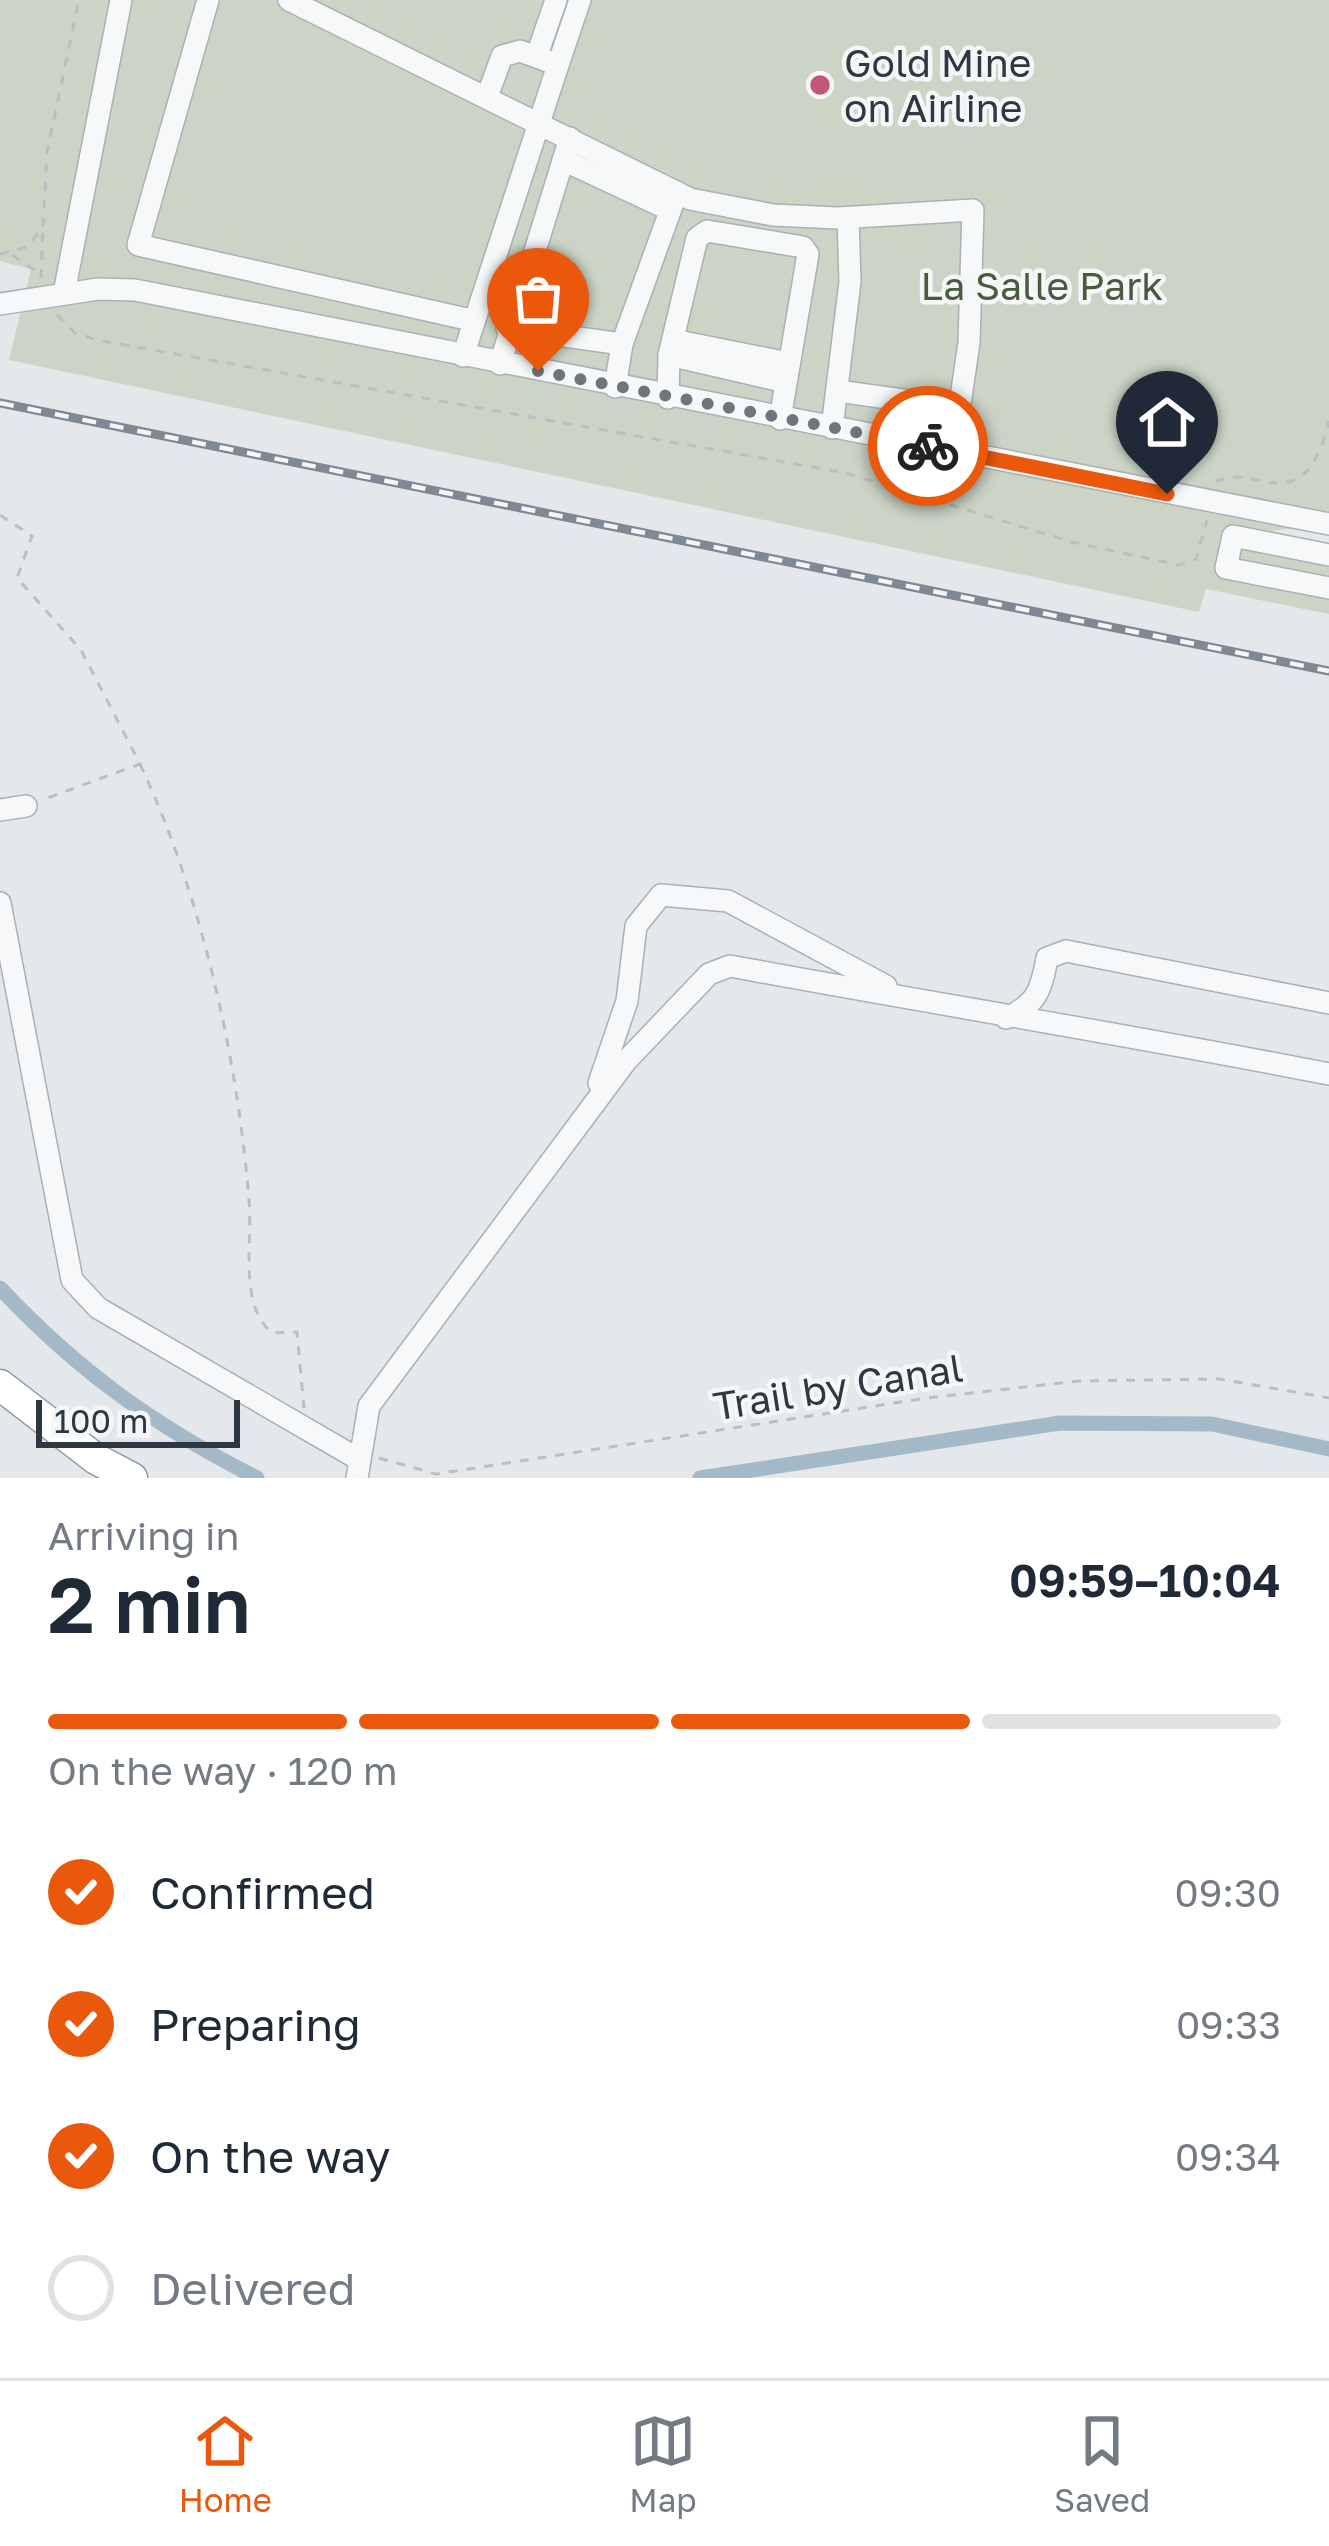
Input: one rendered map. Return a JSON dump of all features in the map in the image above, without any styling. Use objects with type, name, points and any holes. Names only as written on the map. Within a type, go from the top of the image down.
[{"type":"highway","points":[[6,1392],[96,1460],[132,1478]]},
{"type":"street","points":[[56,294],[121,0]]},
{"type":"street","points":[[208,0],[138,245],[471,320]]},
{"type":"street","points":[[289,0],[541,123],[567,149],[674,201],[848,218],[973,210],[969,343],[952,451]]},
{"type":"street","points":[[463,356],[471,320],[541,123],[556,0]]},
{"type":"street","points":[[547,60],[580,0]]},
{"type":"street","points":[[487,97],[502,56],[520,51],[547,60]]},
{"type":"street","points":[[500,364],[507,328],[567,149]]},
{"type":"street","points":[[615,387],[622,344],[674,201]]},
{"type":"street","points":[[832,428],[850,283],[848,218]]},
{"type":"street","points":[[668,398],[671,348],[697,238],[707,231],[803,247],[808,254],[780,419]]},
{"type":"street","points":[[155,294],[169,255]]},
{"type":"street","points":[[266,316],[279,279]]},
{"type":"street","points":[[0,304],[98,289],[155,294],[1329,524]]},
{"type":"street","points":[[313,326],[326,289]]},
{"type":"street","points":[[386,340],[396,304]]},
{"type":"street","points":[[507,328],[622,344]]},
{"type":"street","points":[[671,348],[787,373]]},
{"type":"street","points":[[838,391],[959,409]]},
{"type":"street","points":[[1329,555],[1232,536],[1226,568],[1329,588]]},
{"type":"street","points":[[0,810],[26,806]]},
{"type":"street","points":[[586,1114],[627,1000],[636,926],[661,895],[728,901],[913,1000]]},
{"type":"street","points":[[0,904],[73,1280],[98,1308],[302,1424],[359,1462],[369,1406],[626,1061],[709,974],[730,966],[1005,1018],[1060,1021],[1329,1074]]},
{"type":"street","points":[[1005,1018],[1027,1009],[1042,992],[1047,958],[1066,951],[1329,1003]]},
{"type":"path","points":[[39,273],[47,152],[79,0]]},
{"type":"path","points":[[0,254],[27,247],[43,227]]},
{"type":"path","points":[[10,254],[39,273],[56,294],[62,323],[97,340],[278,368],[846,473],[902,486],[1072,542],[1179,565],[1196,559],[1213,487],[1222,477],[1269,486],[1290,482],[1322,449],[1329,421]]},
{"type":"path","points":[[0,515],[32,536],[17,578],[81,650],[140,764],[188,885],[233,1088],[249,1202],[253,1303],[259,1321],[272,1333],[297,1332],[302,1424]]},
{"type":"path","points":[[26,806],[140,764]]},
{"type":"path","name":"Trail by Canal","points":[[359,1462],[436,1474],[542,1462],[927,1398],[1079,1381],[1220,1379],[1329,1398]]},
{"type":"green space","name":"La Salle Park","points":[[0,0],[1329,0],[1329,524],[1271,531],[1329,543],[1329,614],[1206,589],[1199,612],[9,360],[31,269],[0,261]]},
{"type":"waterway","points":[[0,1288],[59,1346],[120,1395],[257,1478]]},
{"type":"waterway","points":[[700,1478],[1060,1423],[1212,1424],[1329,1449]]},
{"type":"railway","points":[[0,403],[1329,671]]},
{"type":"way so far","points":[[538,371],[928,446]]},
{"type":"place","name":"Gold Mine on Airline","points":[[820,85]]},
{"type":"route","points":[[928,446],[1167,494]]}]
